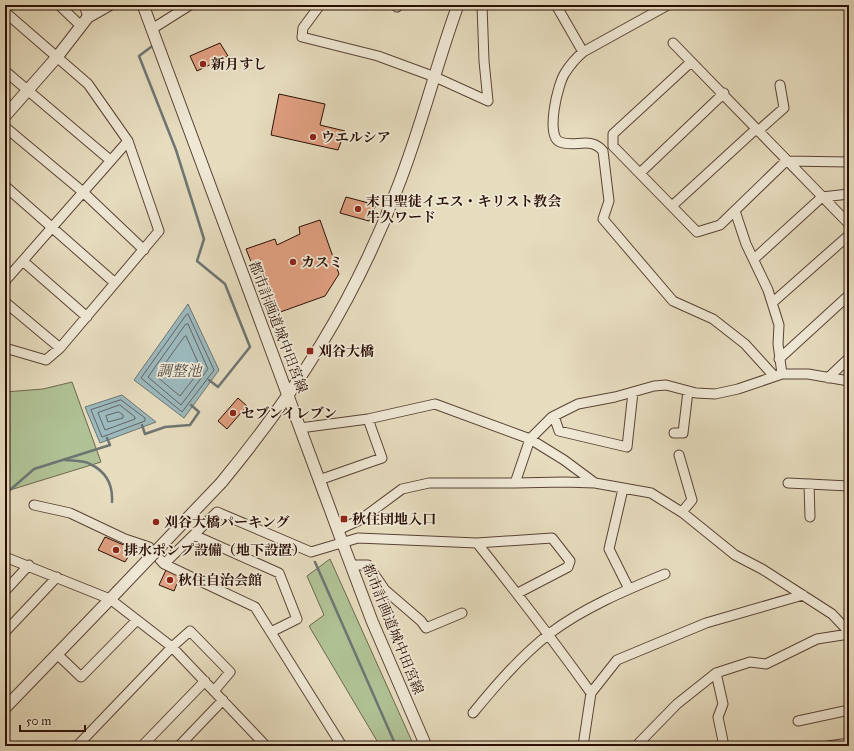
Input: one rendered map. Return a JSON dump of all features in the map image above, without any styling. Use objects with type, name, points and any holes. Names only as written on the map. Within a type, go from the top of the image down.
[{"type":"street","points":[[59,5],[85,21]]},
{"type":"street","points":[[84,5],[85,21]]},
{"type":"street","points":[[5,116],[57,57],[85,21],[109,5]]},
{"type":"street","name":"都市計画道城中田宮線","points":[[143,5],[372,621],[426,746]]},
{"type":"street","points":[[152,30],[190,5]]},
{"type":"street","points":[[320,5],[303,28],[302,37],[378,56],[435,77],[488,101],[484,61],[482,5]]},
{"type":"street","points":[[5,708],[221,483],[289,396],[320,348],[355,286],[384,222],[400,182],[458,5]]},
{"type":"street","points":[[556,5],[582,52]]},
{"type":"street","points":[[668,5],[658,7],[582,52],[564,74],[553,113],[552,130],[555,138],[559,142],[576,144],[591,142],[599,146],[603,151],[609,201],[603,219],[673,301],[713,319],[745,344],[778,375]]},
{"type":"street","points":[[5,12],[88,84],[128,141],[159,231],[60,348],[46,360],[5,348]]},
{"type":"street","points":[[673,42],[691,62],[724,93],[786,161],[849,224]]},
{"type":"street","points":[[691,62],[613,134],[613,146],[697,232],[720,225],[786,161],[849,162]]},
{"type":"street","points":[[5,71],[110,160]]},
{"type":"street","points":[[672,206],[757,130],[784,108],[780,85]]},
{"type":"street","points":[[640,173],[724,93]]},
{"type":"street","points":[[5,127],[83,192],[144,250]]},
{"type":"street","points":[[5,281],[24,262],[110,160],[128,141]]},
{"type":"street","points":[[5,186],[115,284]]},
{"type":"street","points":[[754,259],[822,197],[849,194]]},
{"type":"street","points":[[735,211],[746,244],[768,290],[779,325],[778,375]]},
{"type":"street","points":[[772,303],[849,235]]},
{"type":"street","points":[[24,262],[87,317]]},
{"type":"street","points":[[779,359],[849,295]]},
{"type":"street","points":[[5,302],[60,348]]},
{"type":"street","points":[[828,378],[849,358]]},
{"type":"street","points":[[515,483],[530,439],[554,416],[578,404],[654,386],[666,385],[688,391],[715,394],[738,389],[778,375],[808,374],[849,381]]},
{"type":"street","points":[[674,433],[683,433],[688,391]]},
{"type":"street","points":[[554,416],[559,431],[627,447],[633,392]]},
{"type":"street","points":[[300,428],[368,418],[435,404],[530,439],[564,460],[595,483]]},
{"type":"street","points":[[319,480],[382,458],[368,418]]},
{"type":"street","points":[[679,455],[692,500],[682,512]]},
{"type":"street","points":[[338,530],[360,520],[402,489],[429,483],[595,483],[651,493],[682,512],[735,555],[762,569],[832,614],[849,633]]},
{"type":"street","points":[[788,484],[849,486]]},
{"type":"street","points":[[809,484],[810,517]]},
{"type":"street","points":[[623,489],[609,549],[629,589]]},
{"type":"street","points":[[34,505],[70,513],[124,539],[149,546],[164,564],[255,607],[342,746]]},
{"type":"street","points":[[164,564],[217,512],[311,552],[343,544],[358,538],[477,543],[552,538],[570,561],[568,567],[518,593]]},
{"type":"street","points":[[194,535],[279,573],[297,619],[271,632]]},
{"type":"street","points":[[477,543],[518,593],[539,624],[549,634],[591,693]]},
{"type":"street","points":[[5,557],[57,577],[114,595],[137,620],[172,647],[266,746]]},
{"type":"street","points":[[5,591],[29,565]]},
{"type":"street","points":[[351,565],[368,565],[385,590],[421,621],[426,628],[462,613]]},
{"type":"street","points":[[473,713],[506,674],[549,634],[583,612],[629,589],[665,574]]},
{"type":"street","points":[[5,632],[57,577]]},
{"type":"street","points":[[583,746],[591,693],[617,660],[706,623],[802,595]]},
{"type":"street","points":[[57,654],[81,677],[137,620]]},
{"type":"street","points":[[77,746],[172,647],[190,631],[230,672],[214,691]]},
{"type":"street","points":[[636,746],[677,704],[716,673],[750,662],[766,664],[817,639],[849,633]]},
{"type":"street","points":[[716,673],[723,704],[718,717],[724,746]]},
{"type":"street","points":[[142,746],[205,681]]},
{"type":"street","points":[[179,746],[223,700]]},
{"type":"street","points":[[798,721],[849,710]]},
{"type":"street","points":[[828,746],[849,743]]},
{"type":"green space","points":[[72,382],[101,462],[10,490],[5,489],[5,392],[43,389]]},
{"type":"green space","points":[[330,559],[414,746],[380,746],[309,626],[324,615],[307,576]]},
{"type":"water","name":"調整池","points":[[188,304],[219,370],[184,418],[134,380]]},
{"type":"water","name":"調整池","points":[[122,395],[156,422],[100,443],[85,407]]},
{"type":"building","name":"新月すし","points":[[220,43],[228,56],[197,71],[190,56]]},
{"type":"building","points":[[279,94],[325,104],[320,125],[345,131],[338,150],[271,135]]},
{"type":"building","name":"末日聖徒イエス・キリスト教会 牛久ワード","points":[[346,197],[376,205],[369,221],[340,213]]},
{"type":"building","name":"カスミ","points":[[320,220],[339,274],[325,296],[272,315],[246,249],[275,239],[277,245],[300,234],[299,227]]},
{"type":"building","name":"セブンイレブン","points":[[238,398],[247,406],[227,429],[218,421]]},
{"type":"building","name":"排水ポンプ設備（地下設置）","points":[[105,537],[133,549],[125,562],[98,550]]},
{"type":"building","name":"秋住自治会館","points":[[166,570],[180,576],[174,591],[159,585]]},
{"type":"waterway","points":[[151,47],[139,56],[176,150],[204,239],[197,261],[225,284],[250,347],[218,387],[209,380]]},
{"type":"waterway","points":[[142,425],[145,434],[165,427],[190,425],[199,412],[191,405]]},
{"type":"waterway","points":[[5,488],[10,490],[34,469],[110,445],[107,438]]},
{"type":"waterway","points":[[65,460],[81,461],[96,467],[101,471],[105,475],[110,485],[112,502]]},
{"type":"waterway","points":[[315,562],[396,746]]},
{"type":"place","name":"新月すし","points":[[203,64]]},
{"type":"place","name":"ウエルシア","points":[[313,137]]},
{"type":"place","name":"末日聖徒イエス・キリスト教会 牛久ワード","points":[[358,209]]},
{"type":"place","name":"カスミ","points":[[293,262]]},
{"type":"place","name":"刈谷大橋","points":[[310,351]]},
{"type":"place","name":"セブンイレブン","points":[[233,413]]},
{"type":"place","name":"秋住団地入口","points":[[344,519]]},
{"type":"place","name":"刈谷大橋パーキング","points":[[156,522]]},
{"type":"place","name":"排水ポンプ設備（地下設置）","points":[[116,550]]},
{"type":"place","name":"秋住自治会館","points":[[170,580]]}]
